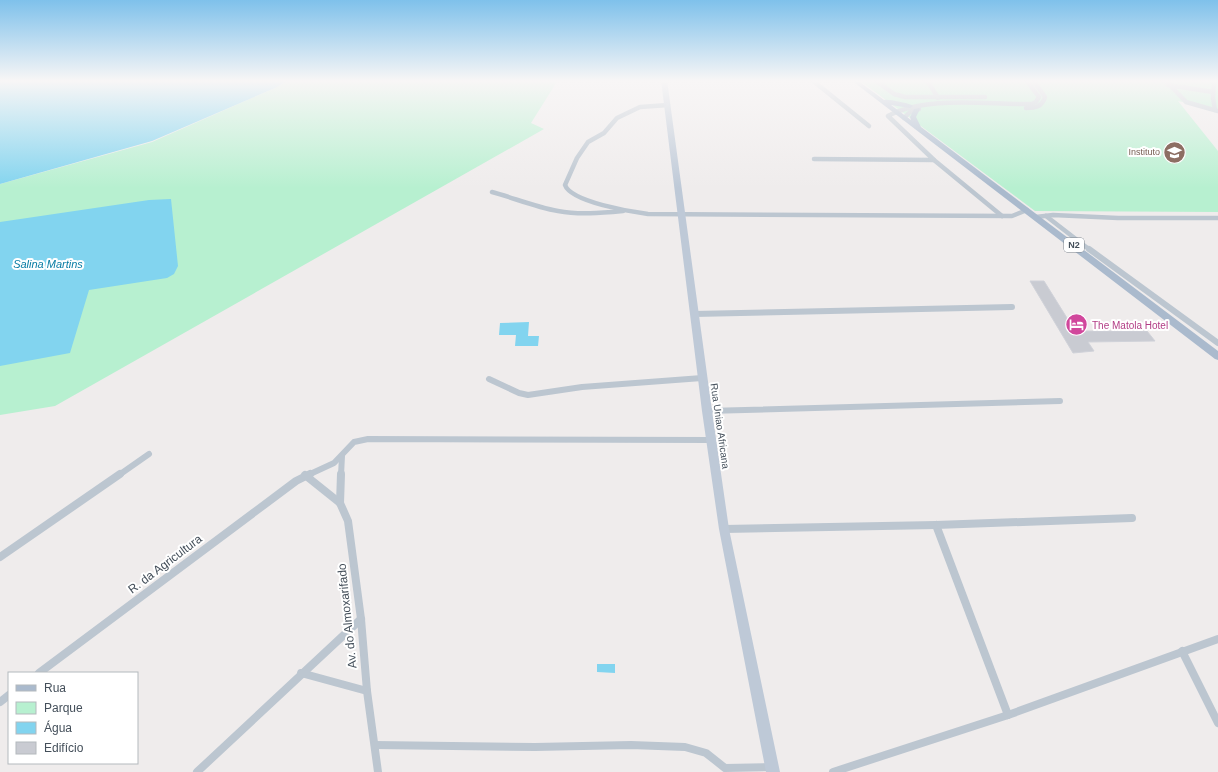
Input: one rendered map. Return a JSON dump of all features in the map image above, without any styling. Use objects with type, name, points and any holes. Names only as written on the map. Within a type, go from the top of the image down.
[{"type":"main road","name":"Rua Uniao Africana","points":[[669,116],[702,378],[724,529],[772,770]]},
{"type":"main road","name":"N2","points":[[901,116],[1218,356]]},
{"type":"main road","points":[[914,116],[920,130]]},
{"type":"street","points":[[621,116],[617,118],[604,133],[585,146],[577,158],[565,185],[566,188],[576,196],[629,211],[648,214],[1012,216],[1027,210]]},
{"type":"street","points":[[857,116],[869,126]]},
{"type":"street","points":[[888,116],[934,160],[1002,216]]},
{"type":"street","points":[[814,159],[934,160]]},
{"type":"street","points":[[492,192],[546,208],[567,212],[598,213],[629,211]]},
{"type":"street","points":[[1046,216],[1068,234],[1218,343]]},
{"type":"street","points":[[1036,217],[1218,218]]},
{"type":"street","points":[[694,314],[1012,307]]},
{"type":"street","points":[[489,379],[519,393],[528,395],[582,387],[702,378]]},
{"type":"street","points":[[707,411],[1060,401]]},
{"type":"street","name":"R. da Agricultura","points":[[40,672],[305,475],[330,465],[342,456],[348,446],[356,440],[711,440]]},
{"type":"street","points":[[0,557],[149,454]]},
{"type":"street","points":[[340,503],[342,456]]},
{"type":"street","name":"Av. do Almoxarifado","points":[[305,475],[340,503],[348,521],[361,619],[378,772]]},
{"type":"street","points":[[724,529],[1132,518]]},
{"type":"street","points":[[936,524],[1008,715]]},
{"type":"street","points":[[197,772],[301,673],[361,619]]},
{"type":"street","points":[[833,772],[1008,715],[1218,639]]},
{"type":"street","points":[[1182,651],[1218,723]]},
{"type":"street","points":[[301,673],[368,691]]},
{"type":"street","points":[[0,702],[8,696]]},
{"type":"street","points":[[375,745],[535,747],[631,745],[685,747],[706,753],[725,768],[772,770]]},
{"type":"green space","points":[[211,116],[535,116],[531,123],[544,129],[55,406],[0,415],[0,184],[152,142]]},
{"type":"green space","points":[[907,116],[1190,116],[1218,151],[1218,212],[1035,211]]},
{"type":"water","points":[[0,116],[210,116],[152,141],[0,184]]},
{"type":"water","name":"Salina Martins","points":[[171,199],[178,266],[174,274],[167,278],[89,290],[70,353],[0,366],[0,222],[149,200]]},
{"type":"water","points":[[529,322],[528,336],[539,336],[538,346],[515,346],[516,335],[499,335],[500,323]]},
{"type":"water","points":[[597,664],[615,664],[615,673],[597,672]]},
{"type":"building","name":"The Matola Hotel","points":[[1030,281],[1044,281],[1072,326],[1082,331],[1147,331],[1155,341],[1088,342],[1094,351],[1073,353]]},
{"type":"place","name":"Instituto","points":[[1175,152]]},
{"type":"place","name":"The Matola Hotel","points":[[1077,325]]}]
